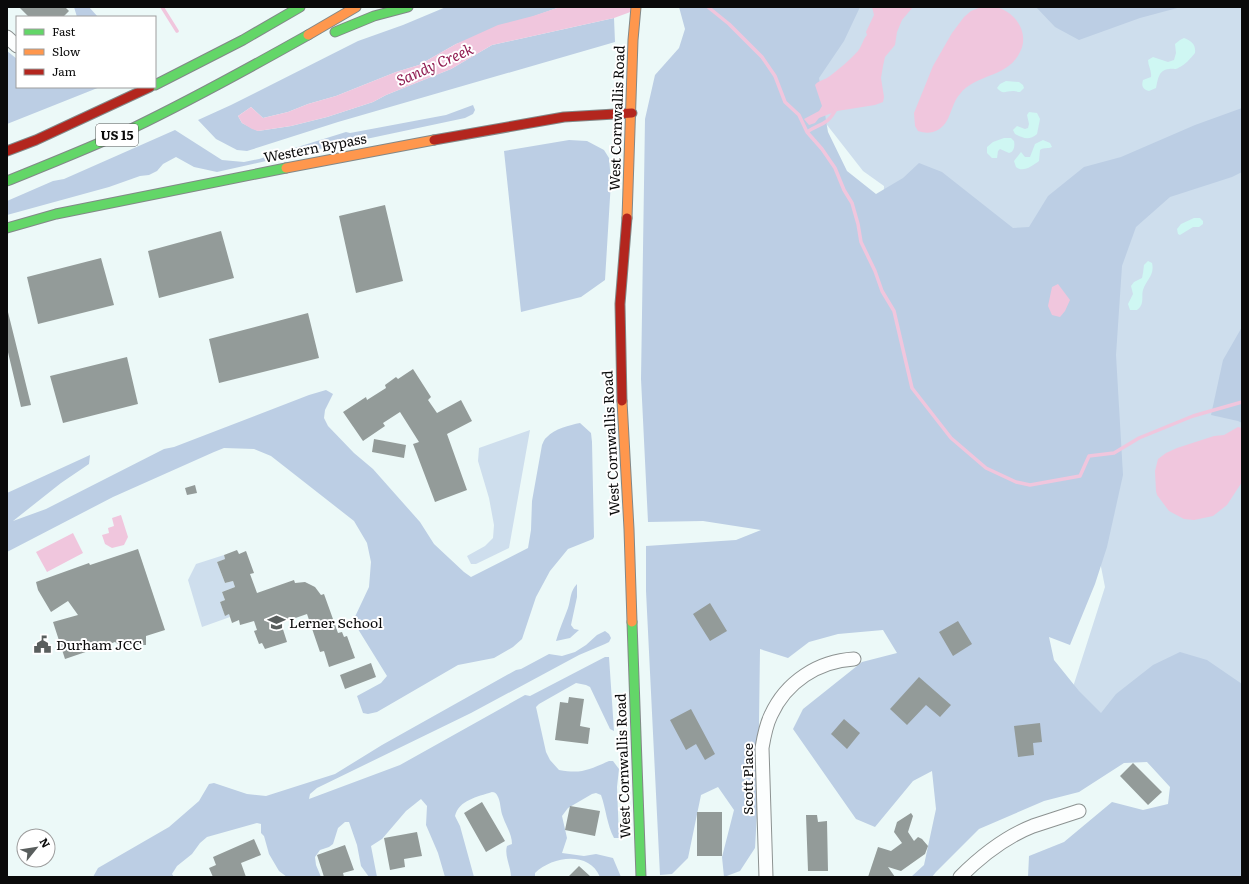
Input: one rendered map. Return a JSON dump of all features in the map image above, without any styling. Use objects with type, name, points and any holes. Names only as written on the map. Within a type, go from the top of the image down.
[{"type":"main road","points":[[156,84],[243,40],[300,7]]},
{"type":"main road","name":"US 15","points":[[7,181],[102,142],[173,109],[224,82],[356,7]]},
{"type":"main road","points":[[224,82],[374,16],[408,7]]},
{"type":"main road","name":"West Cornwallis Road","points":[[636,7],[633,40],[632,113],[628,203],[620,304],[621,385],[628,514],[641,877]]},
{"type":"main road","points":[[243,40],[260,20]]},
{"type":"main road","name":"US 15","points":[[7,152],[43,137],[148,88]]},
{"type":"main road","name":"Western Bypass","points":[[7,228],[56,214],[338,158],[564,117],[632,113]]},
{"type":"street","points":[[7,37],[16,45]]},
{"type":"street","name":"Scott Place","points":[[766,877],[762,748],[770,715],[782,696],[802,676],[833,662],[854,659]]},
{"type":"street","points":[[960,877],[995,847],[1014,835],[1032,827],[1079,811]]},
{"type":"shaded area","points":[[74,7],[89,7],[97,16],[77,16]]},
{"type":"shaded area","points":[[446,7],[560,7],[456,44],[419,65],[396,72],[336,96],[308,104],[288,112],[263,118],[251,107],[238,116],[242,123],[258,131],[291,126],[327,117],[373,102],[386,95],[451,69],[492,45],[614,18],[615,42],[338,122],[247,151],[237,150],[216,139],[198,120],[358,41],[403,25]]},
{"type":"shaded area","points":[[679,7],[860,7],[844,41],[819,78],[828,132],[847,171],[876,194],[903,178],[919,163],[942,172],[1013,228],[1029,227],[1048,196],[1084,167],[1121,157],[1195,125],[1242,108],[1242,172],[1232,177],[1170,197],[1136,227],[1122,266],[1116,355],[1123,475],[1107,547],[1095,584],[1070,645],[1049,637],[1054,660],[1079,691],[1101,713],[1116,694],[1153,665],[1180,652],[1207,660],[1242,684],[1242,877],[1028,877],[1029,856],[1064,842],[1112,802],[1143,810],[1168,804],[1170,787],[1147,762],[1124,763],[1079,792],[1044,801],[979,829],[932,877],[911,877],[924,865],[936,809],[932,771],[913,781],[875,827],[856,819],[793,729],[803,709],[862,662],[897,653],[883,630],[838,634],[809,642],[788,658],[760,649],[758,796],[755,848],[740,871],[724,877],[722,857],[734,810],[718,787],[701,795],[688,858],[672,874],[660,875],[646,591],[646,546],[736,540],[761,530],[703,521],[648,522],[641,379],[645,119],[655,75],[679,48],[685,29]]},
{"type":"shaded area","points":[[834,7],[1242,7],[1242,726],[1109,735],[1073,687],[1105,587],[1091,516],[882,251],[884,186],[863,171],[813,107],[824,12]]},
{"type":"shaded area","points":[[1036,7],[1181,7],[1140,18],[1079,40],[1055,27]]},
{"type":"shaded area","points":[[7,51],[16,58],[16,88],[97,88],[7,124]]},
{"type":"shaded area","points":[[473,105],[475,110],[473,114],[465,118],[217,172],[194,167],[176,157],[163,164],[157,171],[149,175],[140,176],[109,187],[7,215],[7,201],[53,181],[64,179],[175,130],[222,160],[244,162],[259,159],[346,132],[350,133],[446,115]]},
{"type":"shaded area","points":[[569,140],[587,141],[604,150],[609,158],[611,181],[605,280],[581,297],[521,312],[504,151]]},
{"type":"shaded area","points":[[1242,327],[1242,423],[1211,415],[1223,360]]},
{"type":"shaded area","points":[[326,390],[333,394],[325,410],[324,418],[328,426],[354,453],[373,469],[420,522],[434,544],[471,577],[528,548],[531,530],[532,501],[542,445],[545,439],[550,434],[558,430],[580,423],[591,433],[594,537],[593,539],[568,549],[550,571],[536,597],[522,639],[513,647],[494,658],[458,665],[377,712],[368,714],[363,713],[357,696],[381,683],[387,676],[353,621],[369,587],[371,562],[367,543],[354,521],[271,456],[254,449],[224,448],[214,452],[113,497],[7,552],[7,493],[90,455],[89,464],[61,483],[13,521],[46,509],[164,449],[174,447],[309,395]]},
{"type":"shaded area","points":[[530,430],[509,548],[476,564],[471,564],[467,556],[485,546],[493,538],[494,525],[489,498],[478,461],[479,448]]},
{"type":"shaded area","points":[[224,555],[225,559],[217,562],[225,583],[233,581],[235,587],[222,592],[225,600],[220,602],[225,615],[229,614],[230,617],[202,627],[188,580],[196,564]]},
{"type":"shaded area","points":[[577,584],[577,597],[571,625],[574,629],[579,630],[570,638],[556,641],[572,592]]},
{"type":"shaded area","points":[[605,631],[611,638],[609,642],[579,655],[471,713],[317,788],[310,794],[309,799],[400,765],[525,695],[530,696],[605,657],[609,657],[614,731],[610,729],[590,687],[586,685],[576,683],[536,707],[546,752],[550,760],[559,770],[574,772],[596,767],[609,761],[613,761],[619,769],[617,787],[619,838],[614,838],[601,795],[596,793],[592,794],[568,808],[562,816],[567,838],[562,853],[584,856],[596,854],[613,858],[621,877],[600,877],[595,869],[588,863],[570,859],[561,860],[543,867],[535,873],[535,877],[511,877],[506,850],[507,846],[512,844],[511,837],[502,814],[498,797],[492,792],[469,800],[460,806],[455,816],[460,826],[474,877],[445,877],[438,853],[426,825],[427,806],[421,799],[406,811],[382,839],[371,846],[377,877],[369,877],[361,866],[357,845],[349,822],[345,822],[338,828],[333,844],[320,850],[315,857],[316,865],[321,877],[287,877],[279,871],[269,854],[264,836],[261,833],[261,824],[257,823],[207,837],[200,843],[192,854],[177,866],[172,874],[174,877],[93,877],[98,868],[169,827],[199,801],[209,784],[214,783],[247,794],[266,796],[335,774],[382,745],[516,670],[521,669],[549,654],[562,656],[575,652],[597,635]]},
{"type":"sand","points":[[1184,38],[1193,44],[1195,53],[1181,67],[1163,71],[1159,76],[1156,88],[1149,91],[1145,90],[1142,86],[1142,82],[1143,80],[1151,77],[1148,60],[1153,57],[1168,62],[1174,60],[1176,53],[1175,44]]},
{"type":"sand","points":[[1006,81],[1019,82],[1024,88],[1020,92],[1004,92],[997,88],[1000,84]]},
{"type":"sand","points":[[1029,112],[1037,113],[1040,119],[1037,134],[1031,138],[1021,137],[1015,134],[1013,130],[1017,126],[1025,129],[1028,128],[1029,124],[1027,115]]},
{"type":"sand","points":[[1004,138],[1011,138],[1014,141],[1013,150],[1009,153],[1000,149],[998,151],[997,158],[992,158],[987,153],[987,147],[993,142]]},
{"type":"sand","points":[[1043,140],[1050,143],[1052,147],[1040,150],[1039,161],[1025,169],[1019,169],[1016,167],[1014,161],[1021,152],[1025,157],[1030,157],[1035,144]]},
{"type":"sand","points":[[1194,218],[1200,218],[1203,221],[1203,224],[1199,227],[1193,227],[1180,235],[1178,234],[1177,229],[1181,224]]},
{"type":"sand","points":[[1148,261],[1152,263],[1153,267],[1144,286],[1141,305],[1137,310],[1130,310],[1128,304],[1133,294],[1131,286],[1134,282],[1142,278],[1144,265]]},
{"type":"water","points":[[560,7],[644,7],[614,18],[492,45],[451,69],[386,95],[373,102],[327,117],[291,126],[258,131],[242,123],[238,116],[251,107],[263,118],[288,112],[308,104],[336,96],[396,72],[419,65],[456,44],[498,25]]},
{"type":"water","points":[[872,7],[913,7],[902,20],[897,32],[895,45],[885,57],[881,78],[884,97],[883,102],[875,105],[837,111],[819,118],[815,123],[809,125],[804,119],[819,111],[822,106],[815,85],[830,76],[848,61],[861,47],[874,15]]},
{"type":"water","points":[[981,7],[999,8],[1012,15],[1017,20],[1023,33],[1022,47],[1019,54],[1006,68],[966,88],[956,99],[947,121],[939,129],[929,133],[918,131],[915,126],[914,113],[933,66],[952,33],[964,17],[971,11]]},
{"type":"water","points":[[1058,284],[1070,300],[1065,311],[1060,317],[1052,315],[1048,306],[1052,287]]},
{"type":"water","points":[[1238,427],[1242,428],[1242,482],[1227,505],[1213,516],[1194,520],[1184,519],[1169,511],[1157,495],[1156,491],[1155,471],[1158,459],[1177,448],[1214,436],[1224,435]]},
{"type":"water","points":[[121,515],[128,537],[124,545],[112,548],[105,544],[102,535],[109,533],[108,528],[114,526],[112,518]]},
{"type":"water","points":[[73,533],[83,553],[47,572],[36,552]]},
{"type":"building","points":[[19,7],[65,7],[69,11],[64,16],[28,16]]},
{"type":"building","points":[[385,205],[403,281],[356,293],[339,216]]},
{"type":"building","points":[[221,231],[234,278],[159,298],[148,251]]},
{"type":"building","points":[[101,258],[114,305],[38,324],[27,277]]},
{"type":"building","points":[[7,308],[31,405],[21,407],[7,348]]},
{"type":"building","points":[[308,313],[319,358],[219,383],[209,339]]},
{"type":"building","points":[[127,357],[138,404],[63,423],[50,376]]},
{"type":"building","points":[[413,369],[431,397],[428,400],[437,413],[461,400],[472,421],[447,434],[467,490],[435,502],[413,444],[419,442],[400,412],[383,423],[385,426],[363,441],[343,412],[366,397],[367,400],[386,388],[385,385],[396,377],[398,379]]},
{"type":"building","points":[[374,439],[406,445],[404,458],[372,452]]},
{"type":"building","points":[[195,485],[197,493],[187,495],[185,488]]},
{"type":"building","points":[[138,549],[165,630],[146,636],[146,645],[119,645],[115,642],[65,659],[53,622],[78,615],[68,601],[51,612],[38,590],[36,582],[89,563],[90,565]]},
{"type":"building","points":[[237,550],[239,554],[246,551],[254,573],[250,574],[257,593],[294,580],[295,583],[305,582],[315,587],[321,595],[324,594],[338,633],[342,632],[344,637],[347,636],[355,658],[329,667],[324,651],[320,652],[307,614],[281,623],[287,642],[265,649],[262,643],[259,644],[254,631],[257,630],[254,621],[240,625],[239,620],[232,623],[229,614],[225,616],[220,602],[225,600],[222,592],[235,587],[233,581],[225,583],[217,562],[225,559],[224,555]]},
{"type":"building","points":[[710,603],[727,631],[710,641],[693,614]]},
{"type":"building","points":[[958,621],[972,644],[953,656],[939,632]]},
{"type":"building","points":[[371,663],[376,677],[345,689],[340,675]]},
{"type":"building","points":[[919,677],[951,705],[940,717],[926,705],[907,725],[890,709]]},
{"type":"building","points":[[569,697],[584,699],[580,726],[590,728],[588,744],[555,740],[560,702],[568,703]]},
{"type":"building","points":[[691,709],[715,754],[705,760],[696,744],[686,750],[670,720]]},
{"type":"building","points":[[844,719],[860,733],[847,749],[831,734]]},
{"type":"building","points":[[1040,723],[1042,742],[1033,743],[1034,755],[1018,757],[1014,726]]},
{"type":"building","points":[[1133,763],[1162,792],[1148,805],[1120,776]]},
{"type":"building","points":[[482,802],[505,841],[486,852],[464,813]]},
{"type":"building","points":[[570,806],[600,811],[595,836],[565,830]]},
{"type":"building","points":[[697,812],[722,812],[722,856],[697,856]]},
{"type":"building","points":[[911,813],[913,816],[908,832],[914,841],[918,837],[928,846],[925,854],[901,871],[888,867],[895,877],[868,877],[878,847],[891,851],[902,843],[894,832],[897,822]]},
{"type":"building","points":[[806,815],[817,815],[818,822],[827,821],[828,871],[808,871]]},
{"type":"building","points":[[417,832],[422,856],[404,859],[405,867],[390,870],[384,838]]},
{"type":"building","points":[[254,839],[261,855],[241,863],[246,877],[213,877],[209,868],[216,865],[213,857]]},
{"type":"building","points":[[345,845],[354,870],[343,873],[344,877],[324,877],[317,855]]},
{"type":"building","points":[[579,866],[591,877],[568,877]]},
{"type":"waterway","name":"Sandy Creek","points":[[162,7],[177,31]]},
{"type":"waterway","points":[[708,7],[729,24],[762,57],[775,76],[785,102],[799,115],[807,132],[822,149],[835,168],[844,190],[852,203],[861,242],[875,271],[882,291],[894,311],[912,388],[951,438],[986,468],[1016,482],[1030,485],[1080,476],[1089,456],[1114,453],[1139,438],[1193,416],[1242,402]]},
{"type":"waterway","points":[[807,132],[830,118],[836,109]]},
{"type":"traffic: fast","points":[[156,84],[243,40],[300,7]]},
{"type":"traffic: fast","points":[[335,32],[374,16],[408,7]]},
{"type":"traffic: fast","points":[[7,181],[133,128],[222,83],[308,35]]},
{"type":"traffic: fast","points":[[7,228],[56,214],[286,168]]},
{"type":"traffic: fast","points":[[632,622],[641,877]]},
{"type":"traffic: slow","points":[[308,35],[356,7]]},
{"type":"traffic: slow","points":[[627,218],[633,40],[636,7]]},
{"type":"traffic: slow","points":[[286,168],[434,140]]},
{"type":"traffic: slow","points":[[622,401],[629,529],[632,622]]},
{"type":"traffic: jam","points":[[7,151],[36,140],[148,88]]},
{"type":"traffic: jam","points":[[434,140],[564,117],[632,113]]},
{"type":"traffic: jam","points":[[622,401],[620,304],[627,218]]},
{"type":"place","name":"Lerner School","points":[[276,623]]},
{"type":"place","name":"Durham JCC","points":[[43,645]]}]
